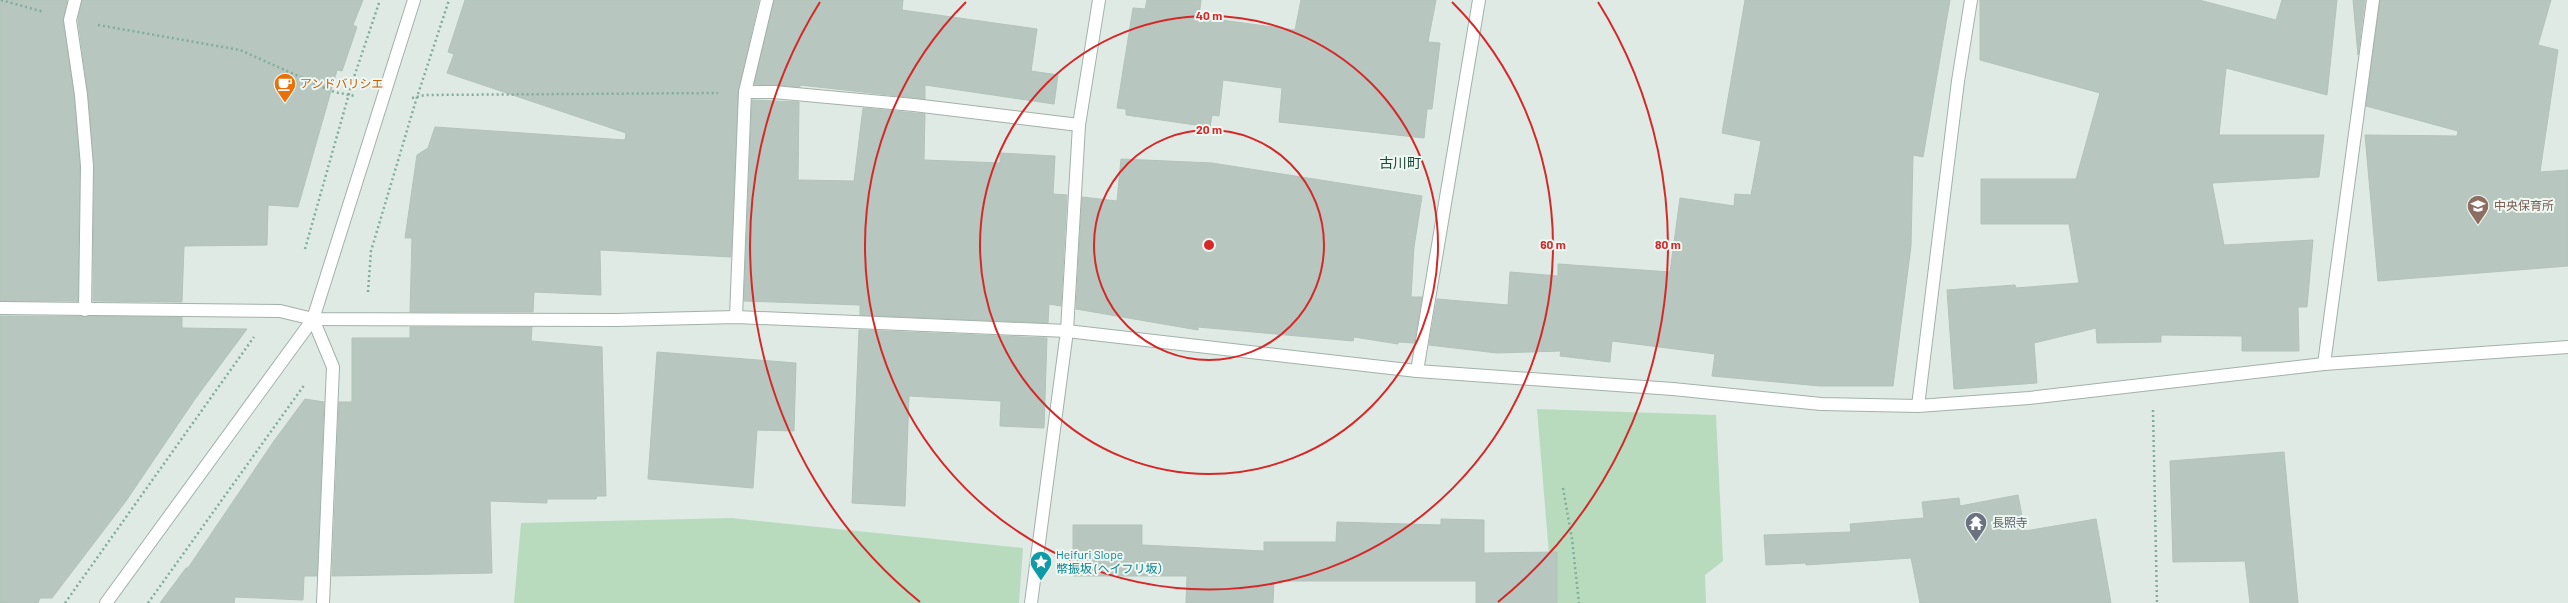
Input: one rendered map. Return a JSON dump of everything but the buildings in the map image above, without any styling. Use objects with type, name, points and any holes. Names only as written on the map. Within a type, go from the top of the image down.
[{"type":"street","points":[[75,0],[70,20],[81,94],[87,166],[85,310]]},
{"type":"street","points":[[106,603],[313,319],[414,0]]},
{"type":"street","points":[[736,317],[745,92],[767,0]]},
{"type":"street","points":[[1031,603],[1067,331],[1079,125],[1099,0]]},
{"type":"street","points":[[1417,371],[1479,0]]},
{"type":"street","points":[[1918,406],[1958,82],[1971,0]]},
{"type":"street","points":[[2324,364],[2373,0]]},
{"type":"street","points":[[745,92],[774,92],[914,104],[1079,125]]},
{"type":"street","points":[[0,308],[280,311],[313,319],[616,320],[736,317],[1067,331],[1417,371],[1673,389],[1821,404],[1918,406],[2029,398],[2153,382],[2324,364],[2568,347]]},
{"type":"street","points":[[313,319],[333,367],[323,603]]},
{"type":"path","points":[[1,0],[70,20],[240,50],[334,92],[381,101],[425,95],[745,92]]},
{"type":"path","points":[[2153,382],[2157,603]]},
{"type":"path","points":[[1564,488],[1572,539],[1579,603]]},
{"type":"green space","points":[[1537,409],[1716,415],[1723,561],[1705,575],[1706,603],[1553,603]]},
{"type":"green space","points":[[731,518],[1023,548],[1019,603],[514,603],[521,523]]},
{"type":"place","name":"アンドバリシエ","points":[[285,104]]},
{"type":"place","name":"中央保育所","points":[[2478,226]]},
{"type":"place","name":"長照寺","points":[[1976,542]]},
{"type":"place","name":"Heifuri Slope 幣振坂 (ヘイフリ坂）","points":[[1041,582]]},
{"type":"district","name":"古川町","points":[[1400,163]]}]
